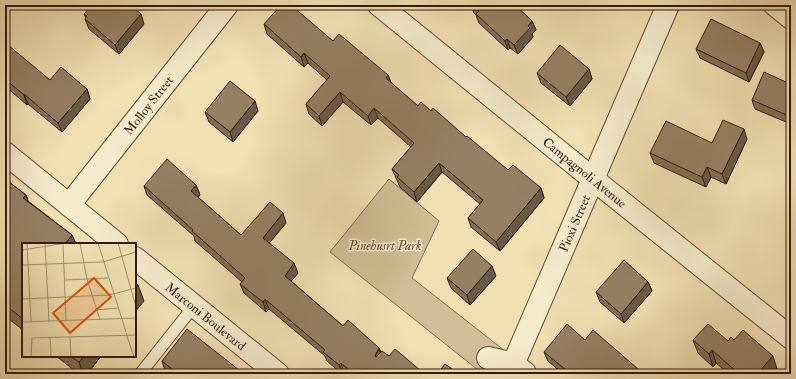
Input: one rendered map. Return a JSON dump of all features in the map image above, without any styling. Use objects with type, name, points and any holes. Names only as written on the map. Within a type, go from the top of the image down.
[{"type":"street","name":"Molloy Street","points":[[69,205],[227,5]]},
{"type":"street","name":"Campagnoli Avenue","points":[[379,5],[791,338]]},
{"type":"street","name":"Pioxi Street","points":[[516,371],[593,179],[668,5]]},
{"type":"street","points":[[775,5],[791,18]]},
{"type":"street","points":[[5,153],[116,243]]},
{"type":"street","name":"Marconi Boulevard","points":[[136,259],[278,374]]},
{"type":"street","points":[[488,358],[516,371]]},
{"type":"lane","points":[[140,374],[194,306]]},
{"type":"green space","name":"Pinehusrt Park","points":[[389,179],[439,221],[412,278],[505,351],[494,374],[483,374],[330,252]]},
{"type":"building","points":[[92,5],[130,5],[141,14],[115,45],[85,19],[87,16],[84,14]]},
{"type":"building","points":[[281,5],[291,5],[333,41],[339,34],[388,75],[386,78],[418,106],[421,102],[431,111],[433,108],[466,137],[467,136],[508,170],[513,165],[541,188],[496,242],[468,218],[483,200],[439,163],[414,192],[397,177],[399,175],[392,169],[414,143],[374,108],[368,116],[340,92],[319,116],[306,104],[330,76],[304,53],[301,57],[264,24]]},
{"type":"building","points":[[472,5],[515,5],[532,21],[528,26],[530,28],[514,45],[507,39],[505,41],[476,14],[479,11]]},
{"type":"building","points":[[711,19],[760,43],[746,73],[696,49]]},
{"type":"building","points":[[8,45],[50,80],[61,67],[87,89],[58,123],[5,79],[5,49]]},
{"type":"building","points":[[560,45],[589,69],[566,97],[537,73]]},
{"type":"building","points":[[764,72],[786,82],[788,78],[791,79],[791,117],[752,100]]},
{"type":"building","points":[[230,81],[255,101],[230,132],[205,112]]},
{"type":"building","points":[[723,120],[744,129],[722,174],[707,167],[702,177],[650,153],[666,121],[712,143]]},
{"type":"building","points":[[167,159],[196,185],[191,191],[241,235],[270,202],[283,213],[263,238],[294,263],[285,276],[343,326],[348,320],[379,348],[375,356],[376,357],[382,351],[389,356],[395,349],[421,371],[418,374],[354,374],[341,363],[339,365],[323,352],[325,350],[265,299],[263,302],[240,284],[245,278],[144,186]]},
{"type":"building","points":[[5,179],[26,195],[23,198],[72,235],[66,243],[22,243],[22,318],[5,305]]},
{"type":"building","points":[[473,249],[492,266],[467,295],[447,278]]},
{"type":"building","points":[[624,260],[648,282],[621,314],[596,292]]},
{"type":"building","points":[[567,324],[585,340],[593,330],[638,369],[633,374],[571,374],[544,352]]},
{"type":"building","points":[[708,324],[728,341],[731,337],[734,340],[743,330],[773,356],[757,374],[739,374],[712,350],[709,354],[693,340]]},
{"type":"building","points":[[187,329],[244,374],[178,374],[162,361]]},
{"type":"building","points":[[72,357],[83,357],[79,362]]},
{"type":"building","points":[[445,364],[459,374],[437,374]]}]
